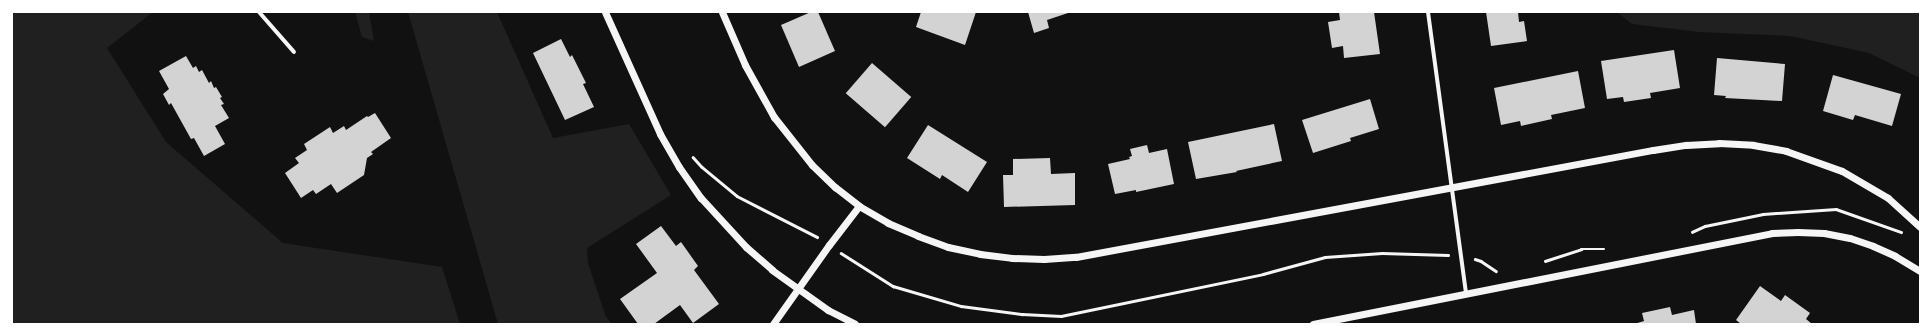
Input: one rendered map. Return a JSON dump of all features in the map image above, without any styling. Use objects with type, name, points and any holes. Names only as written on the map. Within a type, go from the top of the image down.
[{"type":"street","points":[[259,12],[294,52]]},
{"type":"street","points":[[605,12],[660,134],[679,167],[701,198],[746,248],[798,290],[828,310],[855,324]]},
{"type":"street","points":[[722,12],[745,65],[774,117],[812,165],[835,187],[859,206],[888,223],[948,247],[999,256],[1044,259],[1084,255],[1452,186],[1686,145],[1719,143],[1752,145],[1786,151],[1842,171],[1888,198],[1920,227]]},
{"type":"street","points":[[1428,12],[1466,294]]},
{"type":"street","points":[[773,324],[829,245],[859,206]]},
{"type":"street","points":[[1313,324],[1772,233],[1824,233],[1868,244],[1896,256],[1920,271]]},
{"type":"shaded area","points":[[12,12],[153,12],[107,48],[166,142],[283,243],[442,267],[460,324],[12,324]]},
{"type":"shaded area","points":[[355,12],[369,12],[374,41],[362,37]]},
{"type":"shaded area","points":[[408,12],[497,12],[553,138],[629,124],[671,195],[587,248],[588,263],[606,317],[612,324],[498,324]]},
{"type":"shaded area","points":[[1617,12],[1920,12],[1920,78],[1869,53],[1790,36],[1699,32],[1632,24]]},
{"type":"building","points":[[811,12],[818,12],[835,51],[799,67],[781,25]]},
{"type":"building","points":[[921,12],[976,12],[965,45],[916,27]]},
{"type":"building","points":[[1028,12],[1071,12],[1047,20],[1049,28],[1034,33]]},
{"type":"building","points":[[1339,12],[1374,12],[1380,54],[1344,58],[1343,46],[1332,48],[1328,22],[1340,20]]},
{"type":"building","points":[[1486,12],[1518,12],[1519,22],[1524,21],[1527,41],[1491,46]]},
{"type":"building","points":[[561,39],[570,57],[572,55],[586,83],[583,84],[594,107],[565,120],[533,53]]},
{"type":"building","points":[[1674,50],[1680,88],[1650,93],[1651,98],[1624,102],[1623,97],[1607,99],[1601,61]]},
{"type":"building","points":[[186,56],[193,68],[196,66],[199,72],[202,70],[209,83],[211,81],[214,88],[216,87],[224,104],[221,105],[229,118],[215,126],[225,144],[204,156],[194,138],[191,139],[171,103],[169,105],[163,94],[169,89],[159,71]]},
{"type":"building","points":[[1717,58],[1785,64],[1782,101],[1725,98],[1726,96],[1714,95]]},
{"type":"building","points":[[872,63],[911,97],[885,127],[846,93]]},
{"type":"building","points":[[1578,71],[1585,108],[1551,115],[1552,119],[1521,126],[1520,121],[1501,125],[1494,88]]},
{"type":"building","points":[[1833,75],[1901,94],[1892,126],[1855,115],[1853,120],[1823,111]]},
{"type":"building","points":[[1370,99],[1379,129],[1350,138],[1351,141],[1313,153],[1302,120]]},
{"type":"building","points":[[375,113],[391,138],[371,152],[373,154],[367,158],[364,175],[337,193],[331,184],[316,194],[313,190],[301,198],[285,173],[299,163],[295,158],[307,150],[304,144],[330,127],[333,133],[344,126],[346,130],[367,116],[368,117]]},
{"type":"building","points":[[1274,124],[1282,161],[1236,171],[1237,172],[1196,179],[1188,142]]},
{"type":"building","points":[[928,125],[987,162],[968,192],[942,175],[940,179],[907,158]]},
{"type":"building","points":[[1147,145],[1149,153],[1167,149],[1174,184],[1136,192],[1136,190],[1115,194],[1108,164],[1130,159],[1129,157],[1132,156],[1130,149]]},
{"type":"building","points":[[1050,158],[1051,174],[1075,173],[1075,205],[1004,207],[1003,175],[1013,175],[1013,159]]},
{"type":"building","points":[[661,226],[676,246],[681,242],[698,266],[694,270],[719,304],[693,323],[680,305],[654,324],[638,324],[620,299],[657,273],[636,244]]},
{"type":"building","points":[[1760,286],[1781,301],[1785,295],[1810,313],[1806,319],[1812,324],[1741,324],[1736,320]]},
{"type":"building","points":[[1670,307],[1672,315],[1694,310],[1696,324],[1634,324],[1644,321],[1642,313]]}]
